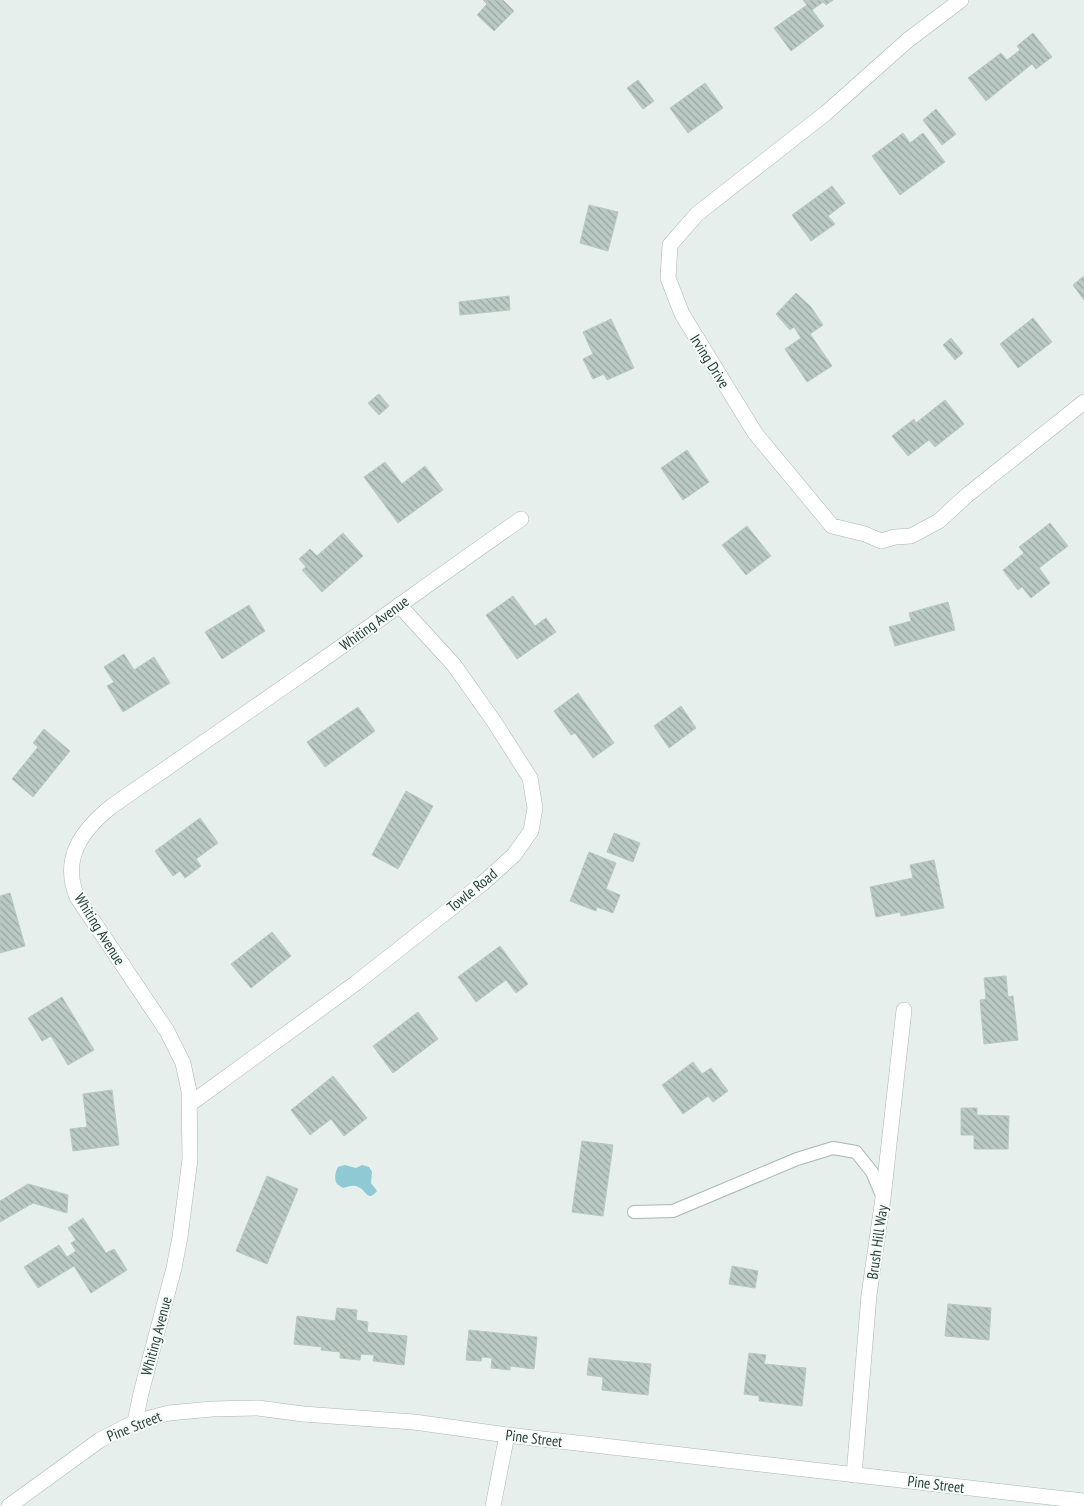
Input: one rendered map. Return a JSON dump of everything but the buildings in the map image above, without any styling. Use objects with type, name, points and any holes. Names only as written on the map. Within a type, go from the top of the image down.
[{"type":"street","name":"Irving Drive","points":[[961,0],[908,40],[826,113],[697,214],[670,245],[668,278],[682,314],[756,433],[832,526],[865,534],[882,541],[895,537],[911,536],[939,520],[966,496],[1084,402]]},
{"type":"street","name":"Whiting Avenue","points":[[135,1422],[180,1237],[190,1159],[190,1104],[183,1063],[167,1031],[77,897],[72,882],[76,850],[86,830],[112,806],[521,519]]},
{"type":"street","name":"Towle Road","points":[[190,1104],[356,983],[483,883],[514,855],[532,831],[534,808],[530,778],[495,723],[454,665],[399,605]]},
{"type":"street","name":"Brush Hill Way","points":[[854,1475],[869,1295],[883,1198],[904,1010]]},
{"type":"street","name":"Pine Street","points":[[10,1506],[100,1440],[135,1422],[169,1413],[212,1409],[258,1408],[302,1414],[414,1422],[507,1435],[1084,1501]]},
{"type":"street","points":[[493,1506],[507,1435]]},
{"type":"lane","points":[[634,1212],[673,1211],[797,1159],[834,1148],[856,1152],[872,1172],[883,1198]]},
{"type":"water","points":[[345,1165],[356,1168],[362,1165],[369,1167],[372,1172],[371,1183],[377,1191],[370,1196],[356,1186],[343,1188],[337,1184],[335,1178],[337,1169]]}]
